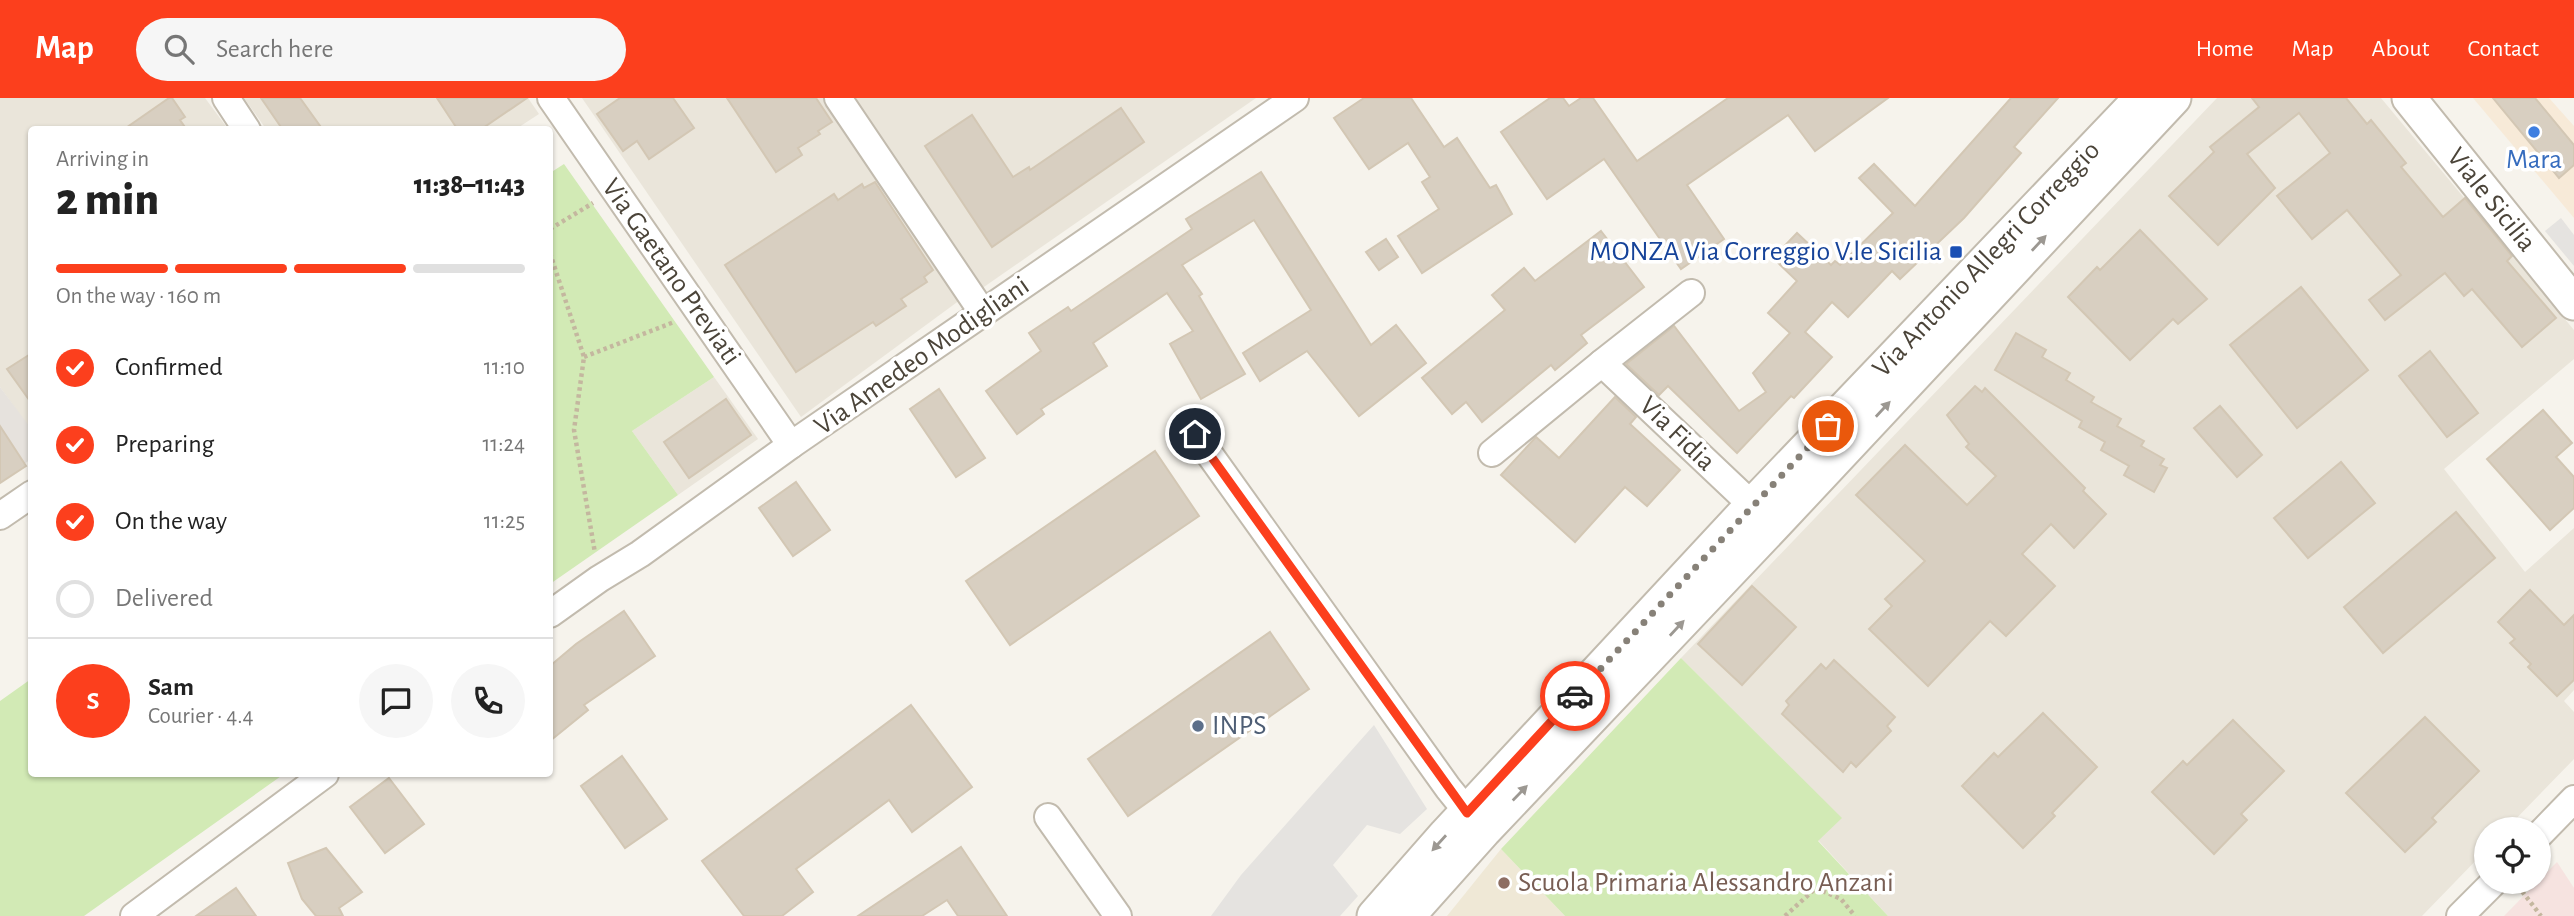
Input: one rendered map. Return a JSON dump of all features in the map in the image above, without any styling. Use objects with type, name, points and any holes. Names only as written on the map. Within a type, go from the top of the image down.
[{"type":"street","points":[[226,98],[244,126]]},
{"type":"street","points":[[838,98],[983,313]]},
{"type":"street","name":"Via Amedeo Modigliani","points":[[553,612],[1295,98]]},
{"type":"street","name":"Via Antonio Allegri Correggio","points":[[1408,916],[1752,505],[2141,98]]},
{"type":"street","name":"Via Antonio Allegri Correggio","points":[[1374,916],[1481,828],[1789,510],[2174,98]]},
{"type":"street","name":"Viale Sicilia","points":[[2409,98],[2574,303]]},
{"type":"street","name":"Via Gaetano Previati","points":[[556,116],[615,191],[791,445]]},
{"type":"street","points":[[1492,453],[1691,293]]},
{"type":"street","name":"Via Fidia","points":[[1602,363],[1752,505]]},
{"type":"street","points":[[1195,434],[1481,828]]},
{"type":"street","points":[[0,516],[28,497]]},
{"type":"street","points":[[134,916],[321,777]]},
{"type":"street","points":[[2551,823],[2574,799]]},
{"type":"street","points":[[1048,817],[1118,916]]},
{"type":"street","points":[[2460,916],[2482,894]]},
{"type":"path","points":[[553,227],[615,191]]},
{"type":"path","points":[[553,262],[584,357],[574,430],[599,579]]},
{"type":"path","points":[[584,357],[699,313]]},
{"type":"path","points":[[1785,916],[1816,888],[1841,900],[1855,916]]},
{"type":"path","points":[[2524,894],[2541,916]]},
{"type":"shaded area","points":[[0,98],[205,98],[226,126],[28,126],[28,426],[0,387]]},
{"type":"shaded area","points":[[244,98],[528,98],[539,114],[521,126],[264,126]]},
{"type":"shaded area","points":[[582,98],[826,98],[960,300],[801,417]]},
{"type":"shaded area","points":[[852,98],[1256,98],[981,289]]},
{"type":"shaded area","points":[[2217,98],[2381,98],[2574,330],[2574,359],[2444,469],[2525,572],[2574,528],[2574,690],[2564,701],[2574,712],[2574,759],[2518,817],[2474,817],[2474,862],[2422,916],[1888,916],[1818,840],[1841,818],[1681,658]]},
{"type":"shaded area","points":[[2473,98],[2549,98],[2574,126],[2574,218]]},
{"type":"shaded area","points":[[2561,218],[2574,235],[2574,266],[2545,231]]},
{"type":"shaded area","points":[[714,377],[758,439],[678,495],[632,431]]},
{"type":"shaded area","points":[[0,387],[28,425],[28,461],[0,482]]},
{"type":"shaded area","points":[[1374,725],[1427,809],[1400,834],[1367,825],[1333,865],[1358,896],[1340,916],[1211,916],[1241,875]]},
{"type":"shaded area","name":"Scuola Primaria Alessandro Anzani","points":[[1501,849],[1565,916],[1447,916]]},
{"type":"shaded area","points":[[2557,862],[2574,888],[2574,916],[2504,916],[2526,894],[2551,894],[2551,868]]},
{"type":"green space","points":[[564,164],[714,377],[632,431],[678,495],[553,582],[553,171]]},
{"type":"green space","points":[[1681,658],[1842,818],[1818,841],[1888,916],[1565,916],[1501,849]]},
{"type":"green space","points":[[28,681],[28,777],[280,777],[84,916],[0,916],[0,701]]},
{"type":"building","points":[[169,98],[172,98],[185,117],[180,120],[184,126],[129,126]]},
{"type":"building","points":[[261,98],[300,98],[320,126],[280,126]]},
{"type":"building","points":[[437,98],[527,98],[486,126],[455,126]]},
{"type":"building","points":[[620,98],[673,98],[694,128],[649,159],[637,141],[623,151],[597,114]]},
{"type":"building","points":[[727,98],[816,98],[832,122],[818,131],[820,134],[798,148],[802,155],[776,172]]},
{"type":"building","points":[[1364,98],[1411,98],[1444,147],[1457,138],[1490,188],[1496,185],[1512,214],[1422,273],[1398,236],[1439,209],[1422,182],[1430,177],[1408,143],[1369,169],[1334,118]]},
{"type":"building","points":[[1550,98],[1563,98],[1569,106],[1581,98],[1593,98],[1637,161],[1728,98],[1888,98],[1815,151],[1788,115],[1687,185],[1724,239],[1681,269],[1604,159],[1547,199],[1501,132]]},
{"type":"building","points":[[2011,98],[2058,98],[2014,147],[2021,153],[1964,218],[1900,279],[1892,271],[1848,317],[1832,302],[1805,332],[1832,357],[1737,453],[1668,386],[1659,395],[1626,364],[1674,326],[1739,411],[1766,392],[1753,373],[1790,333],[1768,313],[1797,281],[1773,258],[1797,233],[1831,265],[1835,261],[1840,265],[1893,213],[1859,178],[1874,164],[1915,206]]},
{"type":"building","points":[[2252,98],[2346,98],[2367,124],[2371,120],[2406,163],[2401,167],[2443,217],[2465,198],[2512,256],[2507,261],[2556,318],[2522,347],[2472,289],[2464,296],[2445,273],[2385,320],[2369,300],[2401,275],[2347,210],[2312,239],[2277,196],[2330,153],[2299,113],[2247,154],[2275,188],[2218,245],[2169,196],[2214,152],[2210,147],[2259,107]]},
{"type":"building","points":[[2493,98],[2535,98],[2574,145],[2574,165],[2559,178]]},
{"type":"building","points":[[1121,108],[1144,142],[992,247],[925,146],[972,115],[1013,177],[1029,167],[1030,170]]},
{"type":"building","points":[[1261,172],[1371,345],[1396,325],[1426,363],[1359,416],[1307,351],[1260,381],[1243,353],[1311,310],[1254,220],[1182,265],[1202,294],[1199,296],[1245,374],[1201,399],[1170,344],[1193,331],[1167,293],[1093,343],[1107,366],[1041,409],[1044,414],[1017,434],[986,391],[1041,351],[1029,333],[1068,307],[1071,311],[1192,229],[1186,219]]},
{"type":"building","points":[[875,182],[933,270],[924,277],[927,282],[901,299],[906,306],[876,326],[873,322],[796,372],[725,265],[834,194],[838,200],[862,184],[864,188]]},
{"type":"building","points":[[2140,230],[2207,299],[2178,324],[2173,319],[2130,360],[2068,297],[2097,267],[2100,270]]},
{"type":"building","points":[[1601,231],[1644,287],[1581,335],[1587,343],[1555,370],[1551,365],[1482,422],[1466,402],[1452,414],[1422,378],[1505,310],[1492,295],[1524,268],[1535,281]]},
{"type":"building","points":[[1386,239],[1398,257],[1379,270],[1366,252]]},
{"type":"building","points":[[2301,287],[2368,370],[2297,428],[2230,345]]},
{"type":"building","points":[[2016,333],[2046,350],[2042,357],[2070,373],[2066,380],[2094,397],[2091,402],[2121,419],[2117,426],[2144,441],[2141,446],[2164,459],[2160,465],[2167,468],[2154,492],[2124,475],[2129,466],[2101,450],[2105,442],[2079,427],[2082,421],[1995,370]]},
{"type":"building","points":[[2430,351],[2478,413],[2447,437],[2399,376]]},
{"type":"building","points":[[28,356],[28,398],[7,369]]},
{"type":"building","points":[[1975,386],[1982,392],[1985,388],[2085,488],[2083,491],[2106,514],[2074,548],[2051,524],[2022,554],[2055,586],[2006,636],[1990,621],[1928,686],[1869,629],[1892,606],[1885,599],[1925,561],[1856,495],[1905,445],[1967,505],[1996,476],[1966,447],[1969,444],[1947,415]]},
{"type":"building","points":[[939,389],[985,458],[956,477],[910,409]]},
{"type":"building","points":[[1615,397],[1636,417],[1630,424],[1680,470],[1647,506],[1625,487],[1575,542],[1501,475],[1536,437],[1559,458]]},
{"type":"building","points":[[726,399],[751,435],[689,478],[664,442]]},
{"type":"building","points":[[2220,406],[2262,455],[2237,477],[2194,428]]},
{"type":"building","points":[[2543,410],[2572,443],[2556,457],[2574,477],[2574,508],[2550,530],[2487,459]]},
{"type":"building","points":[[0,426],[26,466],[0,483]]},
{"type":"building","points":[[1155,451],[1199,516],[1010,645],[966,581]]},
{"type":"building","points":[[2341,462],[2375,503],[2308,558],[2274,518]]},
{"type":"building","points":[[796,482],[830,530],[793,556],[759,508]]},
{"type":"building","points":[[2456,512],[2495,558],[2383,653],[2344,607]]},
{"type":"building","points":[[1752,586],[1796,627],[1742,685],[1698,644]]},
{"type":"building","points":[[2530,590],[2564,625],[2574,615],[2574,680],[2557,696],[2528,667],[2531,664],[2510,643],[2515,639],[2498,622]]},
{"type":"building","points":[[624,611],[655,656],[584,705],[588,710],[553,739],[553,663]]},
{"type":"building","points":[[1270,632],[1309,689],[1128,816],[1088,759]]},
{"type":"building","points":[[1834,660],[1895,717],[1887,726],[1891,731],[1856,767],[1851,762],[1843,772],[1782,714],[1789,705],[1786,701],[1821,664],[1826,669]]},
{"type":"building","points":[[911,705],[972,787],[912,832],[889,800],[796,869],[813,892],[782,916],[744,916],[702,861]]},
{"type":"building","points":[[2043,713],[2097,767],[2052,813],[2055,816],[2023,848],[1962,786],[1994,753],[1998,757]]},
{"type":"building","points":[[2425,717],[2479,771],[2432,818],[2436,822],[2405,852],[2346,793]]},
{"type":"building","points":[[2233,720],[2284,771],[2241,814],[2247,820],[2214,854],[2152,792],[2183,761],[2187,765]]},
{"type":"building","points":[[622,756],[667,819],[625,848],[581,786]]},
{"type":"building","points":[[389,778],[424,824],[385,853],[350,807]]},
{"type":"building","points":[[961,847],[1007,916],[958,916],[947,900],[922,916],[858,916]]},
{"type":"building","points":[[326,848],[362,892],[339,908],[343,916],[316,916],[302,899],[288,863]]},
{"type":"building","points":[[236,888],[256,916],[196,916]]},
{"type":"way so far","points":[[1575,696],[1828,426]]},
{"type":"place","name":"Mara","points":[[2534,132]]},
{"type":"place","name":"MONZA Via Correggio V.le Sicilia","points":[[1956,252]]},
{"type":"place","name":"INPS","points":[[1198,726]]},
{"type":"place","name":"Scuola Primaria Alessandro Anzani","points":[[1504,883]]},
{"type":"route","points":[[1195,434],[1467,813],[1575,696]]}]
